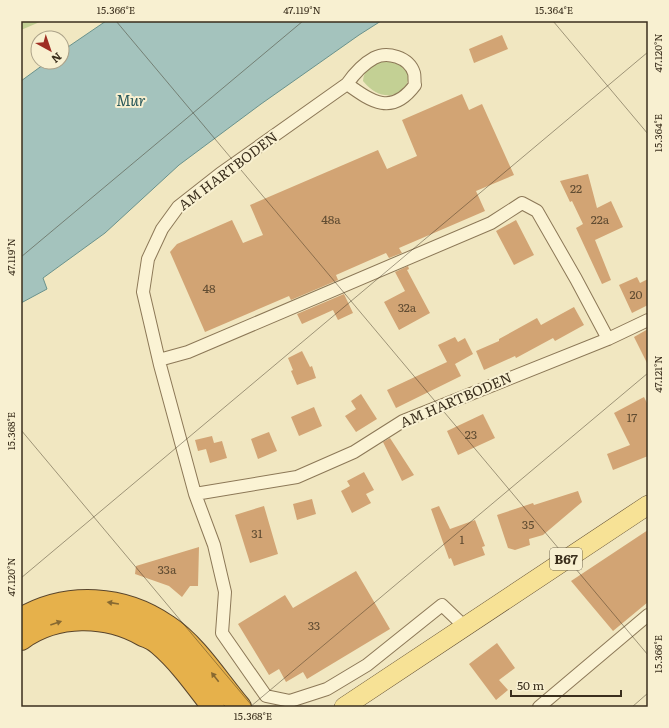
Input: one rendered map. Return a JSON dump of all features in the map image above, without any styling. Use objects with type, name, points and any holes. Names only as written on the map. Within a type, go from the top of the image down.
[{"type":"highway","points":[[21,619],[47,607],[71,601],[115,603],[137,610],[168,626],[196,652],[240,707]]},
{"type":"highway","points":[[21,639],[39,629],[63,621],[92,619],[108,620],[127,626],[158,643],[182,666],[213,707]]},
{"type":"main road","name":"B67","points":[[344,707],[648,505]]},
{"type":"street","name":"AM HARTBODEN","points":[[347,84],[376,102],[392,103],[406,97],[415,85],[414,72],[406,61],[396,56],[383,54],[374,58],[356,72],[347,84],[220,174],[178,207],[162,229],[148,259],[143,292],[159,360],[195,494],[214,545],[225,592],[222,633],[266,696],[290,700],[326,689],[367,665],[442,605],[464,626]]},
{"type":"street","points":[[159,360],[188,352],[483,226],[522,203],[537,211],[608,339]]},
{"type":"street","name":"AM HARTBODEN","points":[[195,494],[297,477],[354,452],[403,421],[608,339],[648,320]]},
{"type":"street","points":[[539,707],[648,615]]},
{"type":"green space","points":[[28,21],[42,21],[21,30],[21,23]]},
{"type":"green space","points":[[382,61],[398,64],[406,71],[408,79],[405,87],[397,93],[387,95],[375,92],[363,81],[367,70]]},
{"type":"water","name":"Mur","points":[[106,21],[381,21],[261,104],[179,165],[105,233],[43,278],[47,289],[21,303],[21,81],[36,70],[70,70],[70,46]]},
{"type":"building","points":[[502,35],[508,49],[474,63],[469,49]]},
{"type":"building","points":[[462,94],[469,110],[482,104],[514,175],[476,191],[485,211],[399,248],[402,253],[389,258],[386,253],[336,275],[338,280],[291,300],[289,296],[205,332],[170,252],[177,244],[232,220],[243,243],[263,235],[250,205],[378,150],[387,169],[417,156],[402,120]]},
{"type":"building","points":[[588,174],[597,208],[611,201],[623,227],[595,240],[611,280],[602,284],[576,228],[583,224],[560,181]]},
{"type":"building","points":[[516,220],[534,255],[514,265],[496,231]]},
{"type":"building","points":[[408,266],[409,269],[407,270],[430,313],[399,330],[384,302],[405,291],[395,272]]},
{"type":"building","points":[[637,277],[640,283],[648,279],[648,305],[632,313],[619,285]]},
{"type":"building","points":[[344,294],[353,313],[338,320],[333,310],[302,324],[297,314]]},
{"type":"building","points":[[574,307],[584,325],[555,341],[553,338],[516,358],[515,356],[484,370],[476,351],[499,341],[499,339],[537,318],[541,325]]},
{"type":"building","points":[[648,329],[648,365],[634,337]]},
{"type":"building","points":[[455,337],[458,342],[465,338],[473,354],[455,364],[461,376],[396,408],[387,390],[447,362],[438,345]]},
{"type":"building","points":[[302,351],[310,367],[312,366],[316,378],[297,385],[291,371],[293,370],[288,358]]},
{"type":"building","points":[[361,394],[377,419],[356,432],[345,416],[356,409],[351,401]]},
{"type":"building","points":[[644,397],[648,405],[648,456],[613,470],[607,454],[630,445],[614,413]]},
{"type":"building","points":[[314,407],[322,426],[299,436],[291,417]]},
{"type":"building","points":[[483,414],[495,438],[458,455],[447,431]]},
{"type":"building","points":[[269,432],[277,451],[258,459],[251,439]]},
{"type":"building","points":[[212,436],[214,443],[222,441],[227,458],[210,463],[206,449],[198,451],[195,440]]},
{"type":"building","points":[[390,438],[414,475],[402,481],[383,442]]},
{"type":"building","points":[[364,472],[374,490],[366,494],[371,503],[352,513],[341,491],[350,486],[347,481]]},
{"type":"building","points":[[578,491],[582,502],[543,535],[529,539],[530,545],[515,550],[508,548],[497,515],[533,503],[534,505]]},
{"type":"building","points":[[312,499],[316,514],[297,520],[293,504]]},
{"type":"building","points":[[264,506],[278,554],[250,563],[235,515]]},
{"type":"building","points":[[439,506],[450,529],[475,520],[485,546],[482,547],[485,555],[454,566],[451,558],[449,559],[431,509]]},
{"type":"building","points":[[648,530],[648,602],[613,631],[571,581]]},
{"type":"building","points":[[199,547],[198,586],[190,586],[182,597],[169,586],[135,574],[136,566]]},
{"type":"building","points":[[356,571],[390,629],[307,679],[303,672],[286,682],[279,669],[269,675],[238,624],[285,595],[293,608]]},
{"type":"building","points":[[497,643],[515,668],[499,680],[508,690],[496,700],[469,664]]}]
